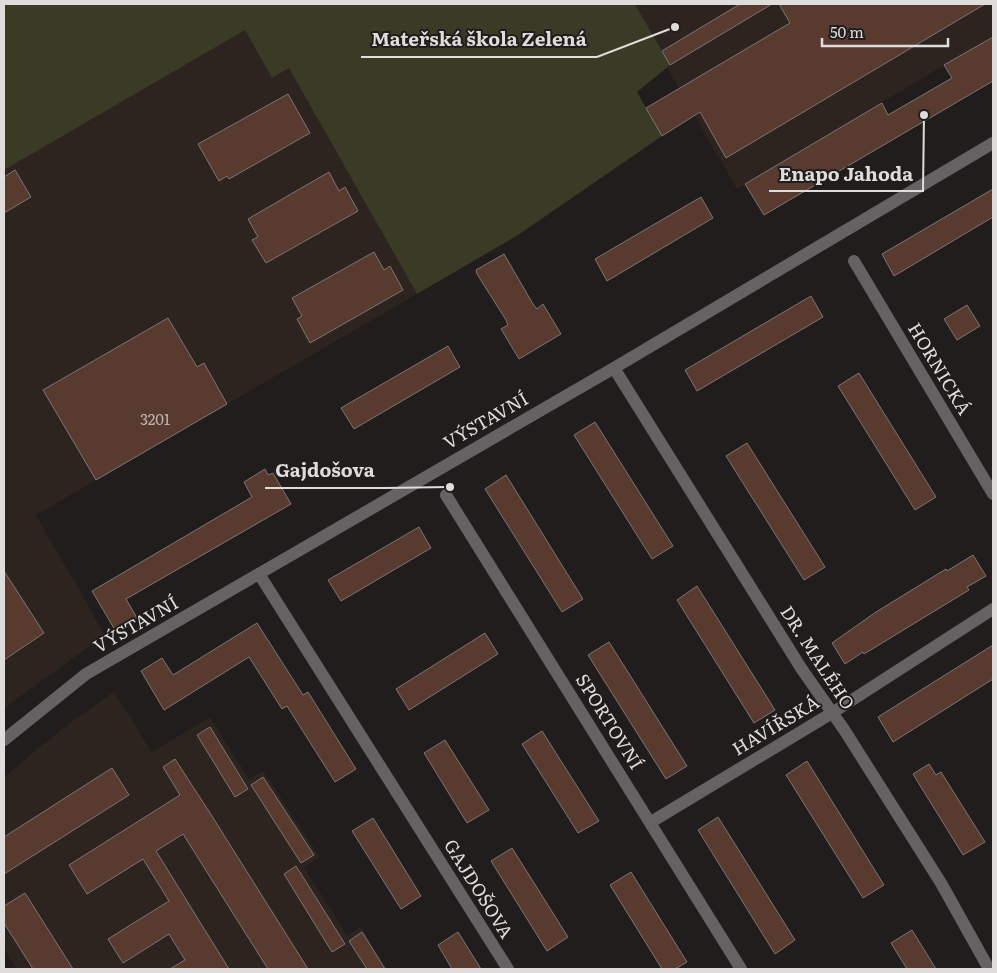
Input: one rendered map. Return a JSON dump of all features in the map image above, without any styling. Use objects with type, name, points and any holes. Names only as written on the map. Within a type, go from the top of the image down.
[{"type":"street","name":"VÝSTAVNÍ","points":[[4,740],[86,674],[614,368],[993,143]]},
{"type":"street","name":"HORNICKÁ","points":[[854,261],[993,494]]},
{"type":"street","name":"DR. MALÉHO","points":[[614,368],[801,668],[941,883],[990,968]]},
{"type":"street","name":"SPORTOVNÍ","points":[[446,495],[741,969]]},
{"type":"street","name":"GAJDOŠOVA","points":[[259,574],[508,969]]},
{"type":"street","name":"HAVÍŘSKÁ","points":[[651,822],[832,713],[993,609]]},
{"type":"shaded area","points":[[4,4],[230,4],[272,78],[289,67],[417,294],[36,515],[105,635],[4,708]]},
{"type":"shaded area","points":[[635,4],[993,4],[993,36],[737,189],[667,68],[670,65]]},
{"type":"shaded area","points":[[114,692],[152,752],[210,717],[249,779],[263,771],[320,857],[304,867],[347,936],[361,927],[387,969],[17,969],[4,949],[4,777],[63,728]]},
{"type":"green space","points":[[4,4],[635,4],[670,65],[637,92],[662,136],[518,235],[417,294],[289,68],[272,78],[245,30],[4,170]]},
{"type":"building","points":[[740,4],[772,4],[670,65],[662,51]]},
{"type":"building","points":[[779,4],[985,4],[726,158],[700,112],[662,136],[646,108],[790,23]]},
{"type":"building","points":[[993,37],[993,81],[764,215],[745,184],[882,103],[888,115],[952,78],[944,65]]},
{"type":"building","points":[[288,94],[310,133],[229,179],[227,176],[219,181],[198,144]]},
{"type":"building","points":[[15,170],[31,197],[4,213],[4,177]]},
{"type":"building","points":[[329,172],[339,191],[345,187],[358,211],[266,263],[252,240],[258,237],[248,219]]},
{"type":"building","points":[[993,189],[993,217],[894,276],[882,254]]},
{"type":"building","points":[[701,197],[713,218],[607,281],[595,259]]},
{"type":"building","points":[[374,252],[384,270],[390,266],[403,290],[310,343],[297,319],[302,316],[292,298]]},
{"type":"building","points":[[504,254],[533,304],[537,309],[543,304],[561,334],[519,359],[501,329],[508,325],[506,320],[476,270]]},
{"type":"building","points":[[811,296],[823,317],[697,391],[685,370]]},
{"type":"building","points":[[967,305],[980,326],[957,340],[944,319]]},
{"type":"building","points":[[168,318],[197,367],[204,363],[227,404],[96,480],[43,390]]},
{"type":"building","points":[[448,346],[460,367],[354,429],[341,408]]},
{"type":"building","points":[[859,373],[936,497],[915,510],[838,386]]},
{"type":"building","points":[[595,422],[673,546],[652,559],[574,435]]},
{"type":"building","points":[[747,443],[825,567],[804,580],[726,456]]},
{"type":"building","points":[[265,469],[268,475],[273,473],[291,504],[126,599],[137,618],[115,630],[92,591],[252,497],[244,482]]},
{"type":"building","points":[[506,475],[583,599],[562,612],[485,489]]},
{"type":"building","points":[[419,527],[431,548],[341,601],[328,580]]},
{"type":"building","points":[[973,555],[986,576],[967,587],[969,590],[845,664],[832,643],[876,612],[946,569],[947,571]]},
{"type":"building","points":[[4,571],[44,633],[4,660]]},
{"type":"building","points":[[697,586],[775,710],[754,723],[677,600]]},
{"type":"building","points":[[257,623],[303,695],[308,692],[356,769],[335,782],[287,706],[282,709],[249,657],[164,710],[141,671],[162,658],[173,675]]},
{"type":"building","points":[[485,633],[498,654],[409,710],[396,689]]},
{"type":"building","points":[[609,642],[687,766],[666,779],[588,655]]},
{"type":"building","points":[[993,645],[993,679],[893,742],[878,717]]},
{"type":"building","points":[[210,727],[248,789],[235,797],[197,735]]},
{"type":"building","points":[[542,731],[599,821],[578,833],[522,744]]},
{"type":"building","points":[[445,740],[489,810],[467,823],[424,753]]},
{"type":"building","points":[[175,759],[308,969],[268,969],[183,834],[156,851],[229,969],[170,969],[185,960],[169,934],[123,963],[108,939],[169,901],[143,859],[87,894],[69,865],[180,795],[163,767]]},
{"type":"building","points":[[807,761],[884,885],[863,898],[786,775]]},
{"type":"building","points":[[929,764],[936,775],[941,772],[985,842],[963,855],[913,774]]},
{"type":"building","points":[[112,768],[129,795],[4,874],[4,837]]},
{"type":"building","points":[[263,777],[314,855],[301,863],[251,785]]},
{"type":"building","points":[[718,817],[795,940],[775,954],[698,830]]},
{"type":"building","points":[[373,818],[421,896],[401,909],[352,831]]},
{"type":"building","points":[[512,848],[568,937],[547,951],[491,861]]},
{"type":"building","points":[[296,866],[345,944],[332,952],[284,874]]},
{"type":"building","points":[[631,872],[687,962],[675,969],[662,969],[610,885]]},
{"type":"building","points":[[25,893],[73,969],[33,969],[4,923],[4,906]]},
{"type":"building","points":[[912,930],[936,969],[907,969],[891,943]]},
{"type":"building","points":[[362,932],[385,969],[367,969],[349,941]]},
{"type":"building","points":[[458,932],[481,969],[452,969],[438,945]]},
{"type":"place","name":"Mateřská škola Zelená","points":[[675,27]]},
{"type":"place","name":"Enapo Jahoda","points":[[924,115]]},
{"type":"place","name":"Gajdošova","points":[[450,487]]}]
